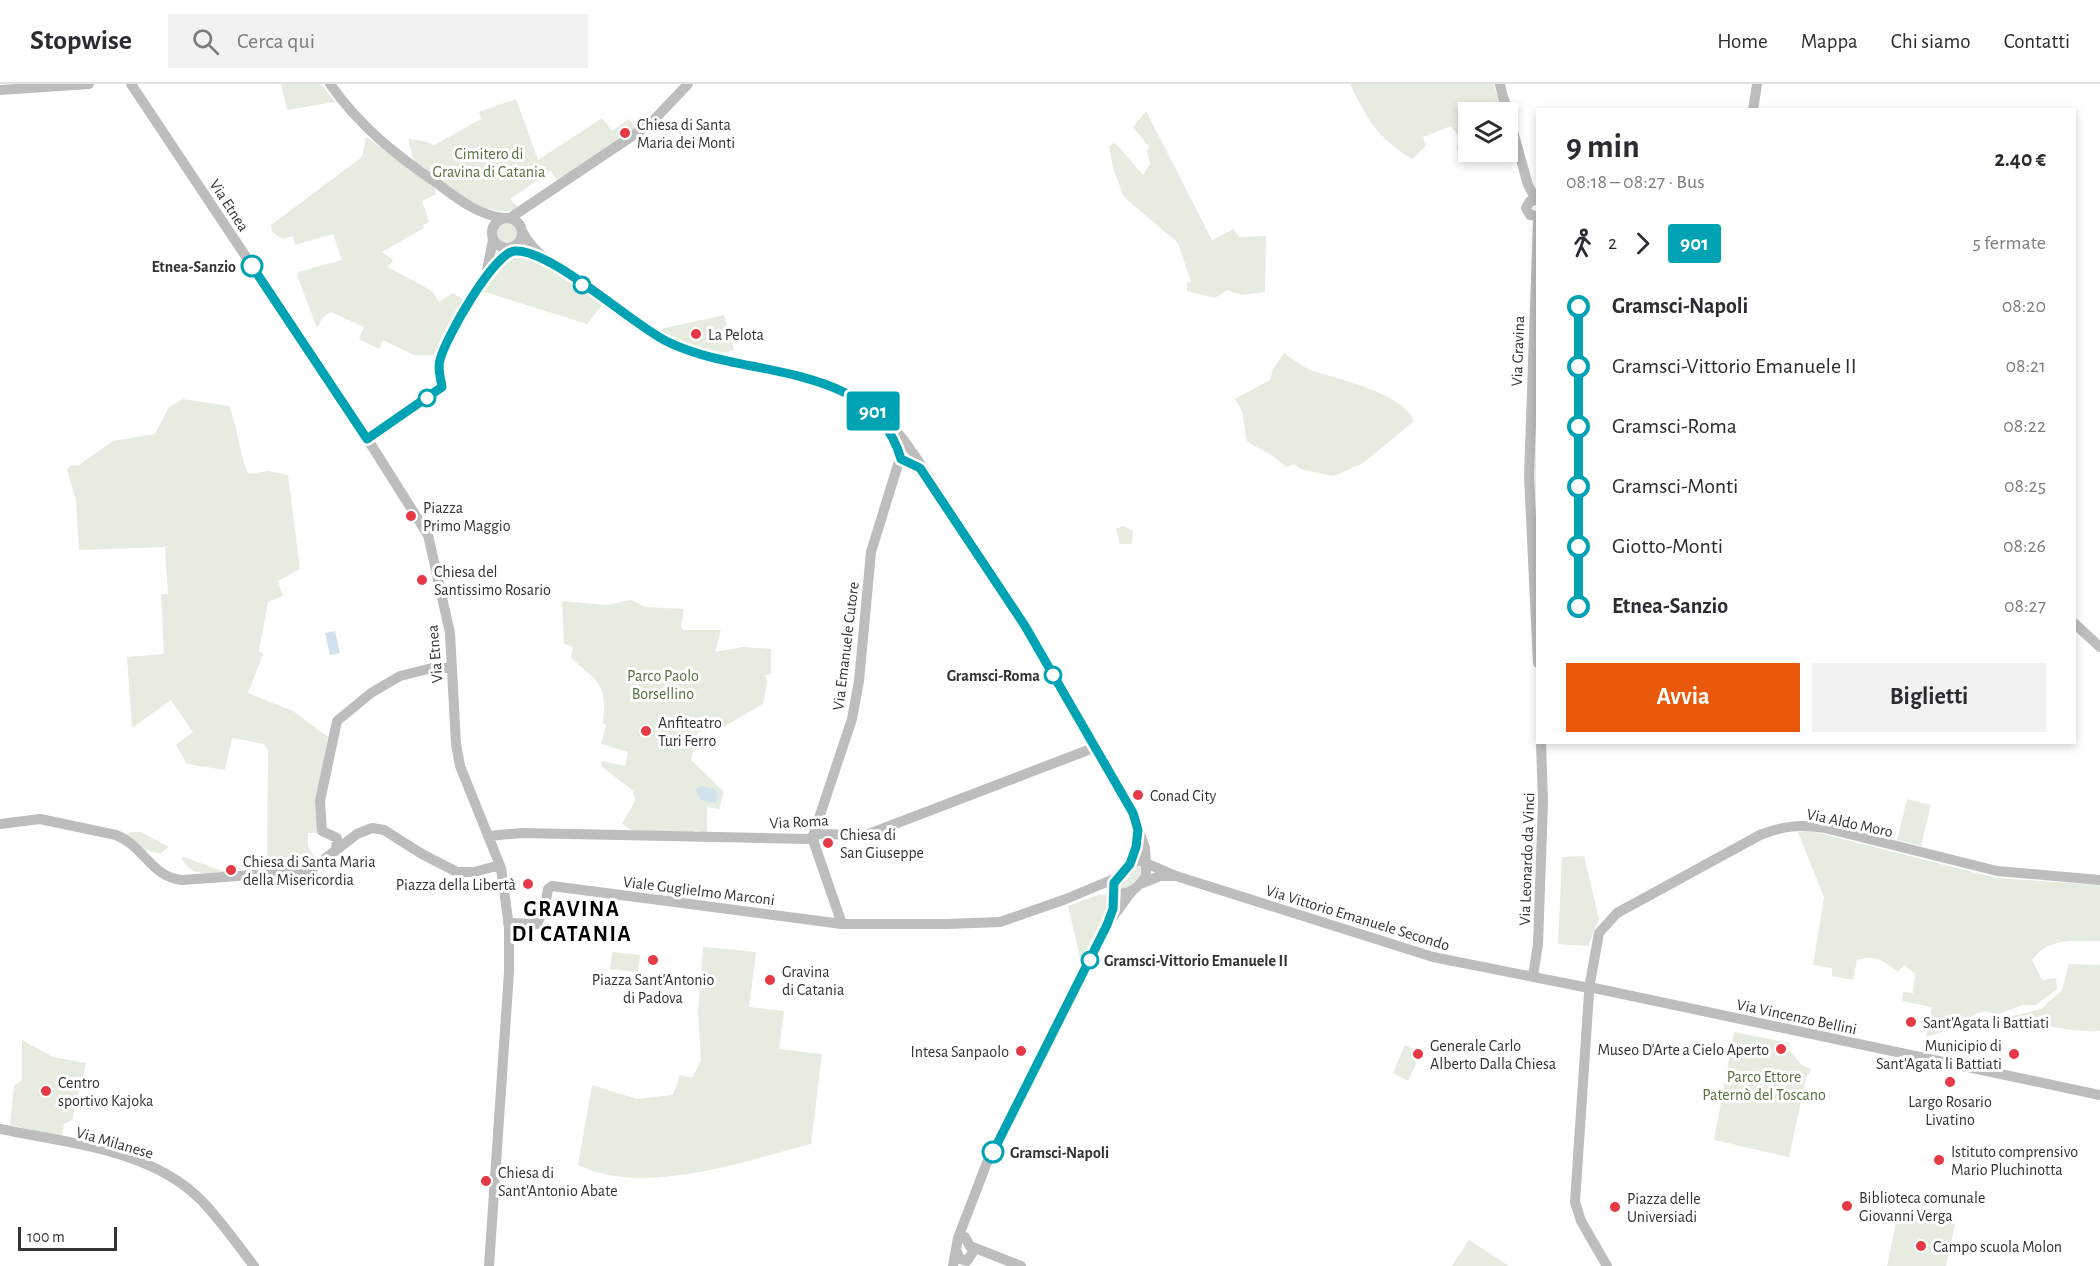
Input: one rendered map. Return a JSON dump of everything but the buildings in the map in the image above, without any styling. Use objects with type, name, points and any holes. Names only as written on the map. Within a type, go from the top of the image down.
[{"type":"main road","points":[[0,90],[89,84]]},
{"type":"main road","name":"Via Etnea","points":[[131,84],[410,504],[431,545],[450,633],[456,744],[460,766],[500,865],[508,923],[509,984],[489,1266]]},
{"type":"main road","points":[[330,84],[355,118],[388,148],[466,204],[489,216],[507,218],[522,230],[529,244],[550,263],[675,345],[821,383],[852,397],[877,413],[893,427],[906,456],[920,468],[1025,626],[1133,813],[1148,861],[1148,873],[1107,925]]},
{"type":"main road","points":[[367,439],[442,387],[440,358],[484,276],[495,224],[530,204],[650,124],[688,84]]},
{"type":"main road","points":[[1500,84],[1534,201]]},
{"type":"main road","points":[[1754,108],[1757,84]]},
{"type":"main road","points":[[1518,152],[1534,201]]},
{"type":"main road","name":"Via Gravina","points":[[1534,201],[1527,210],[1536,220],[1529,476],[1536,621]]},
{"type":"main road","points":[[466,204],[500,247],[550,263]]},
{"type":"main road","points":[[484,276],[519,242],[530,204]]},
{"type":"main road","name":"Via Emanuele Cutore","points":[[814,836],[833,771],[852,719],[859,681],[871,552],[896,478],[906,456]]},
{"type":"main road","points":[[2076,626],[2100,647]]},
{"type":"main road","points":[[451,668],[432,668],[400,676],[371,693],[337,721],[320,801],[322,831],[334,836],[357,834],[372,828],[384,830],[422,854],[457,872],[474,872],[500,865]]},
{"type":"main road","name":"Via Leonardo da Vinci","points":[[1533,976],[1538,944],[1544,801],[1541,744]]},
{"type":"main road","name":"Via Roma","points":[[488,836],[522,833],[786,838],[870,834],[1096,747]]},
{"type":"main road","points":[[0,824],[40,819],[116,836],[127,840],[137,848],[158,872],[174,879],[302,872],[315,869],[357,834]]},
{"type":"main road","name":"Via Aldo Moro","points":[[1607,1266],[1581,1221],[1575,1202],[1589,988],[1599,933],[1617,913],[1760,835],[1783,827],[1800,825],[1825,828],[1997,871],[2100,880]]},
{"type":"main road","points":[[1130,864],[1136,847],[1138,830]]},
{"type":"main road","points":[[334,836],[338,841],[336,851]]},
{"type":"main road","points":[[814,836],[842,924],[999,922],[1086,892],[1116,878],[1130,864],[1139,860],[1148,861]]},
{"type":"main road","name":"Via Vittorio Emanuele Secondo","points":[[1148,861],[1176,876],[1442,959],[1533,976]]},
{"type":"main road","name":"Via Vittorio Emanuele Secondo","points":[[1086,892],[1114,891],[1120,895],[1160,876],[1176,876]]},
{"type":"main road","points":[[953,1266],[957,1252],[965,1241],[968,1212],[993,1152],[1107,925],[1113,909],[1113,886],[1116,878]]},
{"type":"main road","name":"Viale Guglielmo Marconi","points":[[508,923],[537,924],[545,905],[548,889],[552,886],[842,924]]},
{"type":"main road","name":"Via Vincenzo Bellini","points":[[1533,976],[2100,1095]]},
{"type":"main road","name":"Via Milanese","points":[[0,1129],[113,1153],[136,1160],[172,1178],[201,1199],[254,1266]]},
{"type":"main road","points":[[965,1241],[1003,1260],[1021,1266]]},
{"type":"main road","points":[[965,1241],[973,1252],[967,1262]]},
{"type":"main road","points":[[957,1252],[960,1259],[967,1262],[1003,1260]]},
{"type":"green space","points":[[281,84],[321,84],[335,102],[287,110]]},
{"type":"green space","points":[[1350,84],[1494,84],[1499,102],[1458,102],[1458,136],[1451,126],[1423,137],[1426,146],[1412,159],[1382,135],[1362,108]]},
{"type":"green space","name":"Cimitero di Gravina di Catania","points":[[516,99],[538,160],[602,118],[612,131],[629,119],[636,129],[558,181],[551,171],[510,199],[519,208],[506,211],[492,210],[478,205],[450,188],[414,161],[408,139],[434,145],[481,119],[479,112]]},
{"type":"green space","points":[[1146,111],[1212,240],[1234,229],[1239,237],[1266,236],[1265,292],[1242,295],[1227,290],[1215,298],[1187,291],[1187,282],[1191,282],[1178,243],[1124,197],[1113,168],[1109,146],[1114,143],[1118,146],[1143,175],[1150,164],[1147,150],[1150,148],[1133,127]]},
{"type":"green space","points":[[366,137],[434,187],[436,194],[422,201],[429,222],[423,225],[424,228],[382,252],[393,260],[388,267],[432,291],[439,302],[453,293],[464,300],[435,355],[414,355],[383,340],[379,349],[359,339],[364,327],[331,312],[323,317],[317,328],[297,275],[298,272],[342,260],[333,234],[295,245],[293,236],[282,239],[272,232],[271,225],[362,157]]},
{"type":"green space","points":[[508,222],[516,225],[519,233],[516,241],[508,244],[500,241],[497,233],[500,225]]},
{"type":"green space","points":[[515,254],[540,261],[602,305],[587,324],[482,291],[500,264]]},
{"type":"green space","name":"La Pelota","points":[[724,315],[734,350],[723,353],[686,344],[656,330]]},
{"type":"green space","points":[[1284,353],[1308,369],[1383,394],[1407,411],[1414,421],[1363,463],[1334,476],[1300,469],[1294,464],[1286,467],[1273,456],[1247,442],[1242,411],[1235,399],[1270,380],[1273,369]]},
{"type":"green space","points":[[183,399],[229,406],[248,474],[268,471],[288,475],[300,569],[278,581],[283,596],[268,602],[259,651],[263,654],[248,693],[293,711],[328,737],[317,799],[317,833],[308,833],[308,846],[316,860],[305,867],[267,870],[268,751],[264,744],[232,738],[225,770],[187,764],[176,745],[193,732],[171,700],[132,728],[127,657],[164,654],[161,594],[168,594],[165,547],[79,550],[76,500],[67,470],[70,466],[79,465],[113,441],[155,434],[169,407]]},
{"type":"green space","points":[[1123,526],[1133,531],[1132,544],[1120,544],[1116,529]]},
{"type":"green space","name":"Parco Paolo Borsellino","points":[[631,600],[645,607],[684,609],[681,627],[684,630],[721,630],[715,652],[743,647],[771,649],[771,674],[765,675],[767,682],[763,704],[718,730],[698,732],[691,760],[724,792],[719,809],[707,807],[707,834],[695,830],[693,833],[634,832],[622,824],[635,801],[633,791],[601,766],[602,761],[625,766],[628,752],[601,744],[606,725],[603,723],[602,691],[594,679],[571,658],[573,647],[564,644],[562,601],[606,605]]},
{"type":"green space","points":[[1907,799],[1931,805],[1921,846],[1897,840]]},
{"type":"green space","points":[[1811,831],[1996,878],[2100,885],[2100,941],[2072,941],[2054,944],[2046,947],[2032,960],[2042,980],[2056,978],[2057,989],[2036,1005],[2023,1005],[1996,1015],[1985,1011],[1973,1015],[1961,1026],[1926,1037],[1932,1007],[1902,1001],[1903,992],[1913,993],[1915,974],[1904,965],[1898,972],[1879,960],[1869,958],[1857,960],[1853,980],[1832,976],[1832,968],[1813,965],[1824,897],[1798,832]]},
{"type":"green space","points":[[141,832],[169,847],[160,854],[146,850],[126,834]]},
{"type":"green space","points":[[181,856],[225,872],[205,873],[193,870],[184,863]]},
{"type":"green space","points":[[1584,856],[1599,919],[1588,946],[1558,944],[1562,857]]},
{"type":"green space","points":[[1136,865],[1142,865],[1143,874],[1126,889],[1119,890],[1118,881]]},
{"type":"green space","points":[[1098,895],[1106,895],[1109,905],[1081,962],[1068,906]]},
{"type":"green space","points":[[703,947],[756,952],[749,1007],[784,1011],[779,1049],[822,1054],[811,1144],[725,1167],[663,1177],[633,1178],[604,1174],[578,1165],[592,1085],[637,1099],[673,1095],[680,1075],[692,1078],[701,1061],[698,1012]]},
{"type":"green space","points":[[612,952],[640,955],[638,972],[610,969]]},
{"type":"green space","points":[[2069,964],[2100,965],[2100,1031],[2015,1024],[1996,1020],[2041,1009],[2062,990]]},
{"type":"green space","name":"Parco Ettore Paternò del Toscano","points":[[1734,1032],[1789,1043],[1788,1049],[1802,1065],[1811,1069],[1807,1074],[1789,1157],[1714,1140]]},
{"type":"green space","name":"Centro sportivo Kajoka","points":[[22,1040],[53,1057],[86,1063],[72,1120],[64,1124],[62,1136],[10,1125],[14,1086],[22,1080]]},
{"type":"green space","points":[[1405,1045],[1421,1053],[1408,1081],[1393,1073]]},
{"type":"green space","name":"Campo scuola Molon","points":[[1898,1213],[1955,1224],[1946,1266],[1887,1266]]},
{"type":"green space","points":[[1469,1240],[1509,1266],[1452,1266]]},
{"type":"water","points":[[335,631],[340,653],[330,655],[325,633]]},
{"type":"water","points":[[700,786],[715,789],[718,794],[716,803],[700,800],[696,789]]},
{"type":"bus line","name":"901","points":[[252,266],[367,439],[442,387],[439,361],[484,276],[508,252],[517,251],[540,257],[550,263],[663,340],[689,350],[821,383],[852,397],[877,413],[894,436],[901,459],[914,463],[931,482],[1025,626],[1133,813],[1138,830],[1132,860],[1116,878],[1113,886],[1113,909],[1107,925],[993,1152]]},
{"type":"place","name":"Chiesa di Santa Maria dei Monti","points":[[625,133]]},
{"type":"place","name":"Etnea-Sanzio","points":[[252,266]]},
{"type":"place","name":"La Pelota","points":[[696,334]]},
{"type":"place","name":"Piazza Primo Maggio","points":[[411,516]]},
{"type":"place","name":"Chiesa del Santissimo Rosario","points":[[422,580]]},
{"type":"place","name":"Gramsci-Roma","points":[[1053,675]]},
{"type":"place","name":"Anfiteatro Turi Ferro","points":[[646,731]]},
{"type":"place","name":"Conad City","points":[[1138,795]]},
{"type":"place","name":"Chiesa di San Giuseppe","points":[[828,843]]},
{"type":"place","name":"Chiesa di Santa Maria della Misericordia","points":[[231,870]]},
{"type":"place","name":"Piazza della Libertà","points":[[528,884]]},
{"type":"place","name":"Piazza Sant'Antonio di Padova","points":[[653,960]]},
{"type":"place","name":"Gramsci-Vittorio Emanuele II","points":[[1090,960]]},
{"type":"place","name":"Gravina di Catania","points":[[770,980]]},
{"type":"place","name":"Sant'Agata li Battiati","points":[[1911,1022]]},
{"type":"place","name":"Museo D'Arte a Cielo Aperto","points":[[1781,1049]]},
{"type":"place","name":"Intesa Sanpaolo","points":[[1021,1051]]},
{"type":"place","name":"Generale Carlo Alberto Dalla Chiesa","points":[[1418,1054]]},
{"type":"place","name":"Municipio di Sant'Agata li Battiati","points":[[2014,1054]]},
{"type":"place","name":"Largo Rosario Livatino","points":[[1950,1082]]},
{"type":"place","name":"Centro sportivo Kajoka","points":[[46,1091]]},
{"type":"place","name":"Gramsci-Napoli","points":[[993,1152]]},
{"type":"place","name":"Istituto comprensivo Mario Pluchinotta","points":[[1939,1160]]},
{"type":"place","name":"Chiesa di Sant'Antonio Abate","points":[[486,1181]]},
{"type":"place","name":"Biblioteca comunale Giovanni Verga","points":[[1847,1206]]},
{"type":"place","name":"Piazza delle Universiadi","points":[[1615,1207]]},
{"type":"place","name":"Campo scuola Molon","points":[[1921,1246]]},
{"type":"district","name":"GRAVINA DI CATANIA","points":[[572,920]]}]
